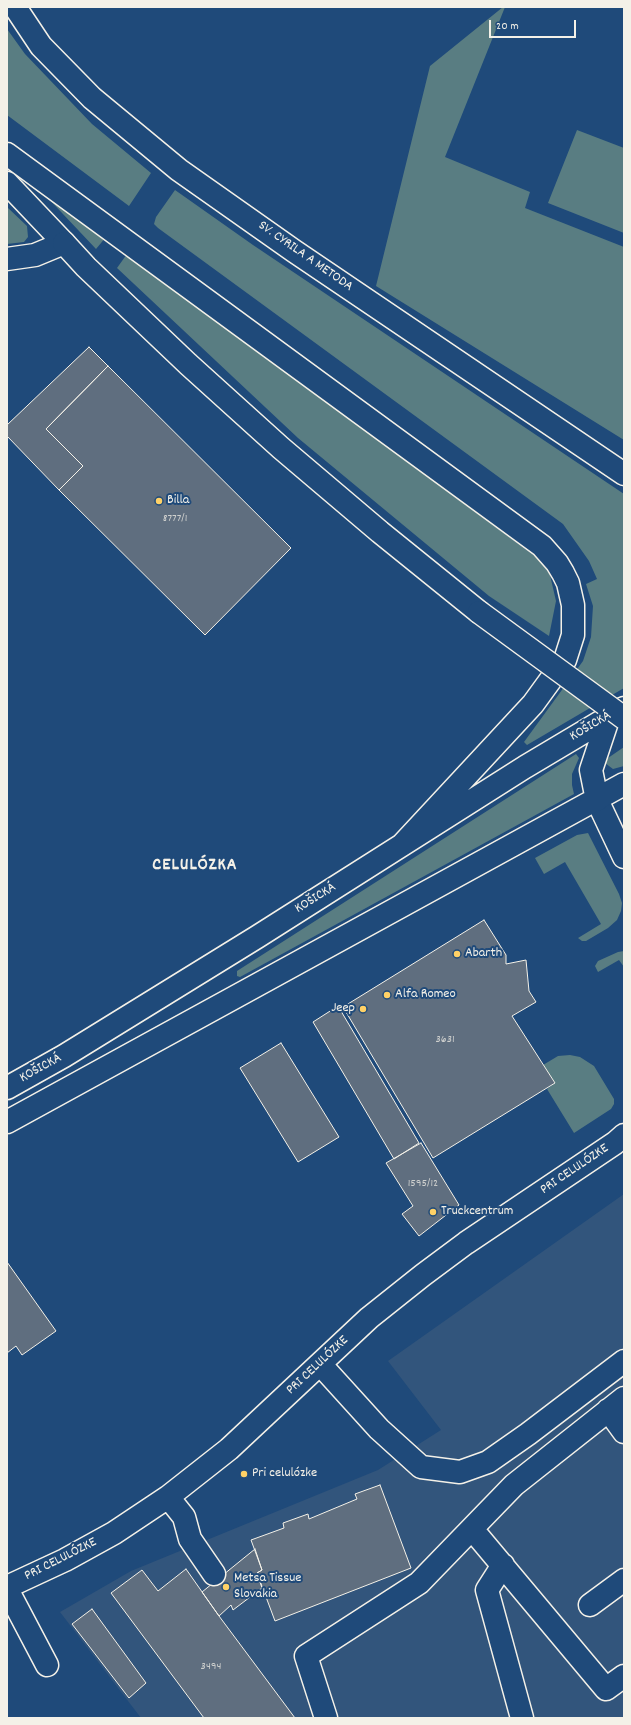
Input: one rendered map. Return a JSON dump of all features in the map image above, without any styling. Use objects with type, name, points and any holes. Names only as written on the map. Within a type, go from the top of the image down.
[{"type":"main road","name":"SV. CYRILA A METODA","points":[[14,7],[41,46],[92,98],[179,170],[294,251],[624,474]]},
{"type":"main road","points":[[7,154],[542,546],[557,563],[563,573],[568,583],[573,605],[573,635],[565,660],[533,704],[402,845]]},
{"type":"main road","points":[[7,183],[86,267],[188,364],[281,448],[380,532],[479,612],[619,714],[591,770],[597,800],[624,857]]},
{"type":"main road","points":[[7,259],[35,255],[64,243]]},
{"type":"main road","name":"KOŠICKÁ","points":[[7,1088],[78,1048],[525,767],[619,714]]},
{"type":"main road","points":[[7,1122],[624,784]]},
{"type":"main road","name":"PRI CELULÓZKE","points":[[7,1588],[65,1560],[114,1533],[168,1497],[229,1449],[369,1318],[423,1275],[466,1243],[609,1147],[624,1135]]},
{"type":"main road","points":[[320,1364],[379,1429],[421,1467],[460,1472],[488,1462],[624,1361]]},
{"type":"main road","points":[[326,1718],[306,1656],[419,1583],[514,1485],[616,1404],[624,1432]]},
{"type":"main road","points":[[168,1497],[184,1517],[190,1539],[214,1574]]},
{"type":"main road","points":[[472,1529],[606,1689],[624,1676]]},
{"type":"main road","points":[[503,1565],[487,1590],[522,1718]]},
{"type":"main road","points":[[590,1605],[624,1580]]},
{"type":"main road","points":[[7,1588],[47,1665]]},
{"type":"shaded area","name":"Metsa Tissue Slovakia","points":[[624,1194],[624,1718],[141,1718],[60,1612],[131,1571],[378,1470],[441,1430],[388,1361]]},
{"type":"green space","points":[[503,7],[505,7],[445,157],[530,192],[525,208],[624,247],[624,440],[376,286],[430,66]]},
{"type":"green space","points":[[7,29],[25,54],[92,124],[151,173],[129,206],[7,115]]},
{"type":"green space","points":[[577,130],[624,148],[624,233],[548,203]]},
{"type":"green space","points":[[175,190],[253,245],[624,494],[624,688],[527,745],[524,742],[583,661],[591,637],[593,606],[586,584],[597,579],[589,561],[563,524],[158,228],[154,224],[156,217]]},
{"type":"green space","points":[[46,196],[106,237],[96,249]]},
{"type":"green space","points":[[7,207],[27,226],[28,237],[24,242],[7,244]]},
{"type":"green space","points":[[127,254],[540,560],[550,575],[556,601],[549,636],[489,596],[298,438],[117,268]]},
{"type":"green space","points":[[624,747],[624,766],[613,769],[605,763],[608,758]]},
{"type":"green space","points":[[576,754],[579,758],[572,774],[574,794],[240,977],[237,976],[237,971]]},
{"type":"green space","points":[[588,833],[619,894],[622,903],[621,911],[617,920],[608,928],[586,941],[582,941],[578,938],[601,924],[565,862],[544,874],[535,858],[577,835]]},
{"type":"green space","points":[[624,951],[624,967],[619,960],[598,972],[595,966],[598,961],[618,952]]},
{"type":"green space","points":[[570,1055],[580,1057],[594,1066],[614,1099],[614,1104],[611,1109],[574,1133],[547,1089],[555,1083],[543,1065],[558,1056]]},
{"type":"building","points":[[89,347],[108,366],[46,429],[83,466],[59,490],[7,436],[7,425]]},
{"type":"building","points":[[108,366],[291,548],[205,635],[59,490],[83,466],[46,429]]},
{"type":"building","points":[[484,920],[506,955],[506,964],[526,960],[529,991],[536,1002],[512,1016],[555,1083],[433,1158],[343,1007]]},
{"type":"building","points":[[338,1006],[419,1143],[394,1159],[313,1022]]},
{"type":"building","points":[[281,1043],[339,1137],[298,1162],[240,1068]]},
{"type":"building","points":[[421,1143],[459,1205],[419,1236],[402,1214],[413,1206],[386,1163]]},
{"type":"building","points":[[7,1262],[56,1331],[22,1355],[16,1346],[7,1353]]},
{"type":"building","points":[[380,1485],[411,1568],[275,1621],[257,1573],[262,1570],[251,1540],[284,1528],[283,1523],[308,1514],[309,1519],[357,1499],[355,1494]]},
{"type":"building","points":[[255,1549],[262,1570],[257,1573],[262,1588],[233,1610],[231,1605],[219,1616],[202,1592]]},
{"type":"building","points":[[186,1569],[295,1718],[204,1718],[111,1593],[142,1570],[158,1591]]},
{"type":"building","points":[[92,1609],[146,1683],[129,1698],[72,1624]]},
{"type":"place","name":"Billa","points":[[159,501]]},
{"type":"place","name":"Abarth","points":[[457,954]]},
{"type":"place","name":"Alfa Romeo","points":[[387,995]]},
{"type":"place","name":"Jeep","points":[[363,1009]]},
{"type":"place","name":"Truckcentrum","points":[[433,1212]]},
{"type":"place","name":"Pri celulózke","points":[[244,1474]]},
{"type":"place","name":"Metsa Tissue Slovakia","points":[[226,1587]]},
{"type":"district","name":"CELULÓZKA","points":[[195,867]]}]
